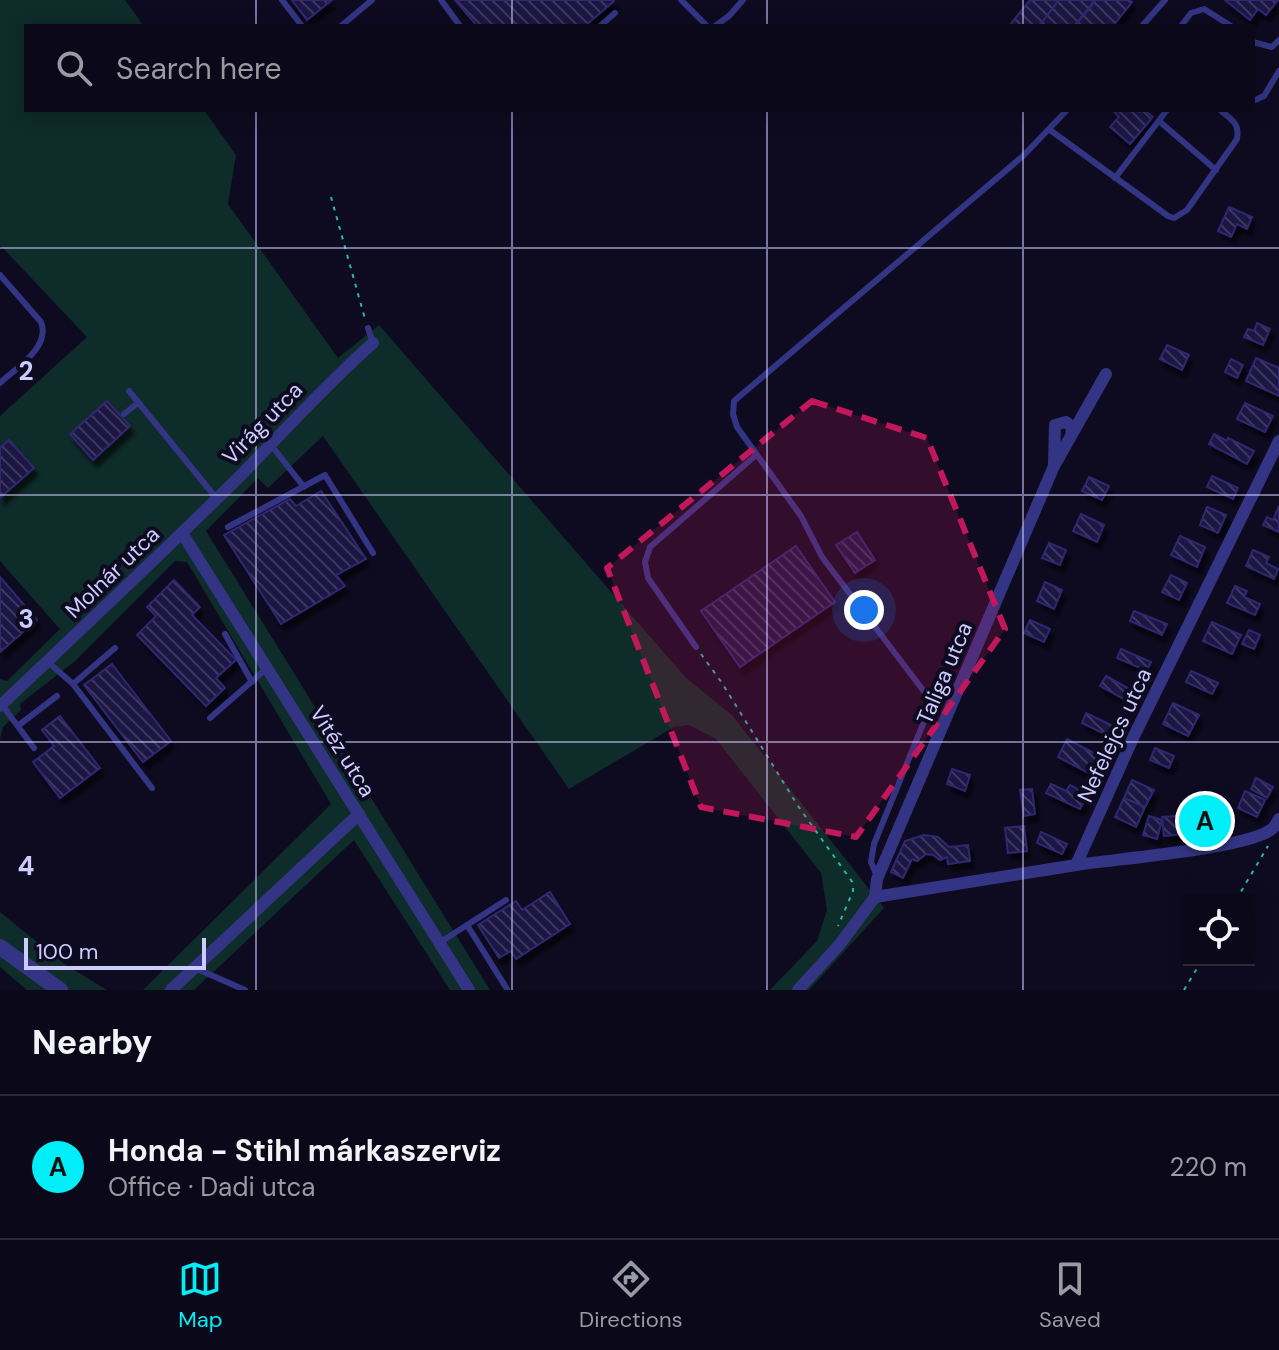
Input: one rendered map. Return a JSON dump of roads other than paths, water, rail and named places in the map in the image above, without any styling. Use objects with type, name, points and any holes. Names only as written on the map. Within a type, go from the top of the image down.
[{"type":"street","name":"Virág utca","points":[[182,533],[271,445],[312,398],[373,343]]},
{"type":"street","name":"Taliga utca","points":[[875,897],[877,879],[1054,466],[1106,374]]},
{"type":"street","name":"Taliga utca","points":[[1054,466],[1055,425],[1066,422],[1071,426],[1072,433]]},
{"type":"street","name":"Nefelejcs utca","points":[[1076,865],[1133,738],[1279,441]]},
{"type":"street","name":"Molnár utca","points":[[1,706],[182,533]]},
{"type":"street","name":"Vitéz utca","points":[[182,533],[469,990]]},
{"type":"street","points":[[171,990],[359,814]]},
{"type":"street","points":[[798,990],[840,944],[875,897],[1217,846],[1249,838],[1275,824]]},
{"type":"street","points":[[0,947],[60,990]]},
{"type":"lane","points":[[282,0],[300,24]]},
{"type":"lane","points":[[343,24],[372,0]]},
{"type":"lane","points":[[441,0],[459,24]]},
{"type":"lane","points":[[681,0],[705,24]]},
{"type":"lane","points":[[718,24],[743,0]]},
{"type":"lane","points":[[1144,24],[1165,0]]},
{"type":"lane","points":[[1183,24],[1191,13],[1204,9],[1228,24]]},
{"type":"lane","points":[[602,24],[615,13]]},
{"type":"lane","points":[[1255,43],[1272,47],[1279,40]]},
{"type":"lane","points":[[1255,100],[1264,96],[1279,71]]},
{"type":"lane","points":[[877,879],[871,862],[874,844],[932,702],[822,557],[801,516],[755,456],[737,427],[733,414],[734,401],[1023,156],[1065,112]]},
{"type":"lane","points":[[1115,178],[1166,112]]},
{"type":"lane","points":[[1050,130],[1174,218],[1184,214],[1237,139],[1235,121],[1223,112]]},
{"type":"lane","points":[[1159,121],[1216,170]]},
{"type":"lane","points":[[0,275],[41,322],[44,330],[40,345],[0,383]]},
{"type":"lane","points":[[368,328],[373,343]]},
{"type":"lane","points":[[129,391],[217,499]]},
{"type":"lane","points":[[124,414],[138,403]]},
{"type":"lane","points":[[271,445],[304,487]]},
{"type":"lane","points":[[696,647],[648,578],[645,562],[650,547],[755,456]]},
{"type":"lane","points":[[228,527],[325,475],[373,553]]},
{"type":"lane","points":[[225,634],[252,682]]},
{"type":"lane","points":[[73,684],[115,648]]},
{"type":"lane","points":[[48,661],[73,684],[152,788]]},
{"type":"lane","points":[[210,718],[267,668]]},
{"type":"lane","points":[[19,725],[57,696]]},
{"type":"lane","points":[[1,706],[19,725],[34,748]]},
{"type":"lane","points":[[439,943],[506,900]]},
{"type":"lane","points":[[467,925],[507,989]]},
{"type":"lane","points":[[195,968],[245,990]]},
{"type":"lane","points":[[224,990],[232,984]]},
{"type":"place","name":"Honda - Stihl márkaszerviz","points":[[1205,821]]}]
